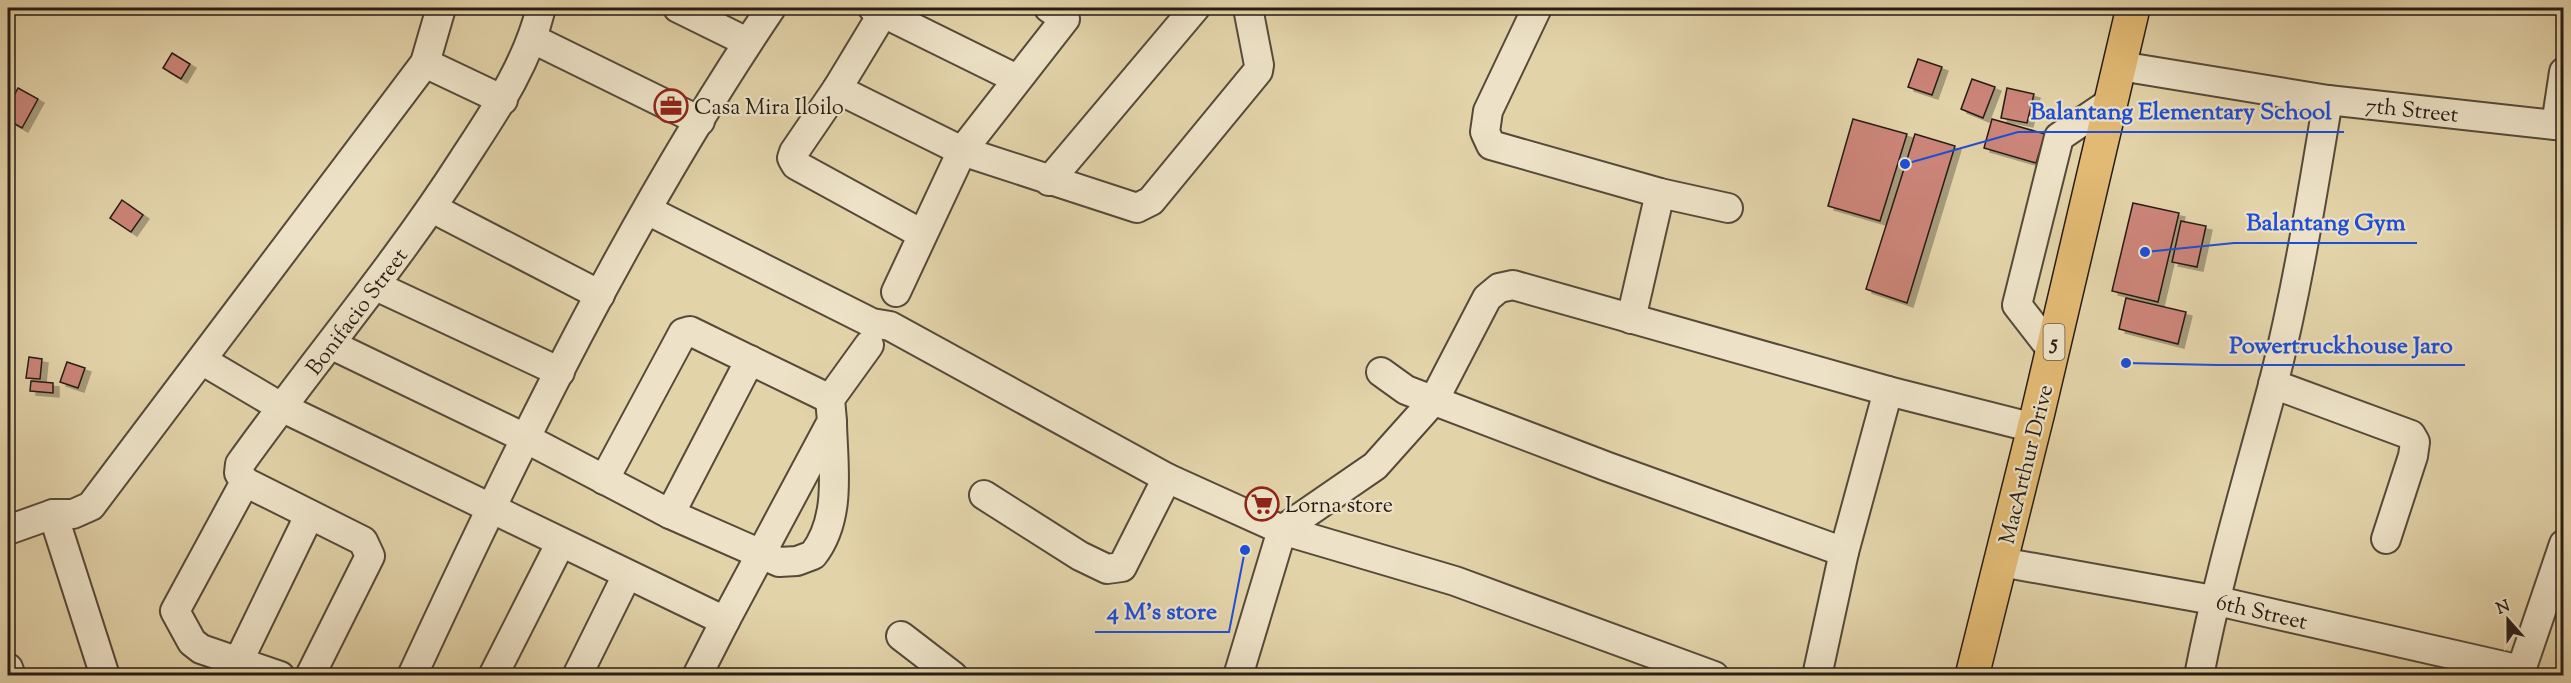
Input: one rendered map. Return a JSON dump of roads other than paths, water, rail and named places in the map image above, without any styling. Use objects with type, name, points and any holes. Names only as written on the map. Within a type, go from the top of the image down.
[{"type":"main road","name":"MacArthur Drive","points":[[1972,675],[2034,428],[2133,8]]},
{"type":"street","points":[[8,530],[53,514],[74,514],[91,506],[203,361],[425,63],[441,8]]},
{"type":"street","name":"Bonifacio Street","points":[[239,660],[201,649],[192,642],[175,611],[245,482],[239,473],[240,464],[281,407],[332,345],[432,208],[503,99],[533,39],[541,8]]},
{"type":"street","points":[[678,8],[747,42]]},
{"type":"street","points":[[412,675],[490,507],[600,295],[651,203],[747,42],[771,8]]},
{"type":"street","points":[[1049,181],[1195,8]]},
{"type":"street","points":[[837,89],[962,151],[1137,208],[1151,201],[1259,68],[1248,8]]},
{"type":"street","points":[[1537,8],[1488,111],[1485,132],[1491,145],[1660,194],[1728,208]]},
{"type":"street","points":[[922,234],[796,165],[792,158],[837,89],[878,10],[1017,78]]},
{"type":"street","points":[[896,292],[962,151],[1017,78],[1062,11]]},
{"type":"street","points":[[533,39],[700,121]]},
{"type":"street","points":[[425,63],[503,99]]},
{"type":"street","name":"7th Street","points":[[2120,66],[2328,100],[2560,126]]},
{"type":"street","points":[[2560,126],[2564,72]]},
{"type":"street","points":[[2199,675],[2213,600],[2273,384],[2305,242],[2328,100]]},
{"type":"street","points":[[2052,350],[2017,305],[2059,137],[2111,102]]},
{"type":"street","points":[[1631,319],[1660,194]]},
{"type":"street","points":[[651,203],[743,250],[867,323]]},
{"type":"street","points":[[432,208],[600,295]]},
{"type":"street","points":[[1244,674],[1282,530],[1375,466],[1434,400],[1487,298],[1499,288],[1513,285],[1888,391],[2034,428]]},
{"type":"street","points":[[376,286],[560,372]]},
{"type":"street","points":[[697,675],[760,555],[831,410],[867,323],[879,311],[890,326],[1167,478],[1282,530],[1455,581],[1714,675]]},
{"type":"street","points":[[604,480],[682,333],[690,331],[750,360],[831,410]]},
{"type":"street","points":[[332,345],[527,439],[670,514],[779,562],[797,561],[813,555],[820,546],[833,505],[831,410]]},
{"type":"street","points":[[670,514],[750,360]]},
{"type":"street","points":[[203,361],[281,407],[490,507],[560,544],[724,621]]},
{"type":"street","points":[[1381,372],[1406,390],[1844,552]]},
{"type":"street","points":[[2273,384],[2411,435],[2415,442],[2413,456],[2386,539]]},
{"type":"street","points":[[1817,675],[1844,552],[1888,391]]},
{"type":"street","points":[[984,495],[1080,556],[1107,569],[1122,567],[1167,478]]},
{"type":"street","points":[[245,482],[363,542],[368,548],[370,556],[310,675]]},
{"type":"street","points":[[53,514],[105,675]]},
{"type":"street","points":[[280,675],[239,660],[309,516]]},
{"type":"street","points":[[493,675],[560,544]]},
{"type":"street","points":[[2520,673],[2564,544]]},
{"type":"street","name":"6th Street","points":[[2001,562],[2213,600],[2520,673]]},
{"type":"street","points":[[577,675],[627,575]]},
{"type":"street","points":[[901,636],[953,675]]},
{"type":"street","points":[[8,668],[11,675]]},
{"type":"place","name":"Casa Mira Iloilo","points":[[671,106]]},
{"type":"place","name":"Balantang Elementary School","points":[[1905,164]]},
{"type":"place","name":"Balantang Gym","points":[[2145,252]]},
{"type":"place","name":"Powertruckhouse Jaro","points":[[2126,363]]},
{"type":"place","name":"Lorna store","points":[[1262,504]]},
{"type":"place","name":"4 M's store","points":[[1245,550]]}]
